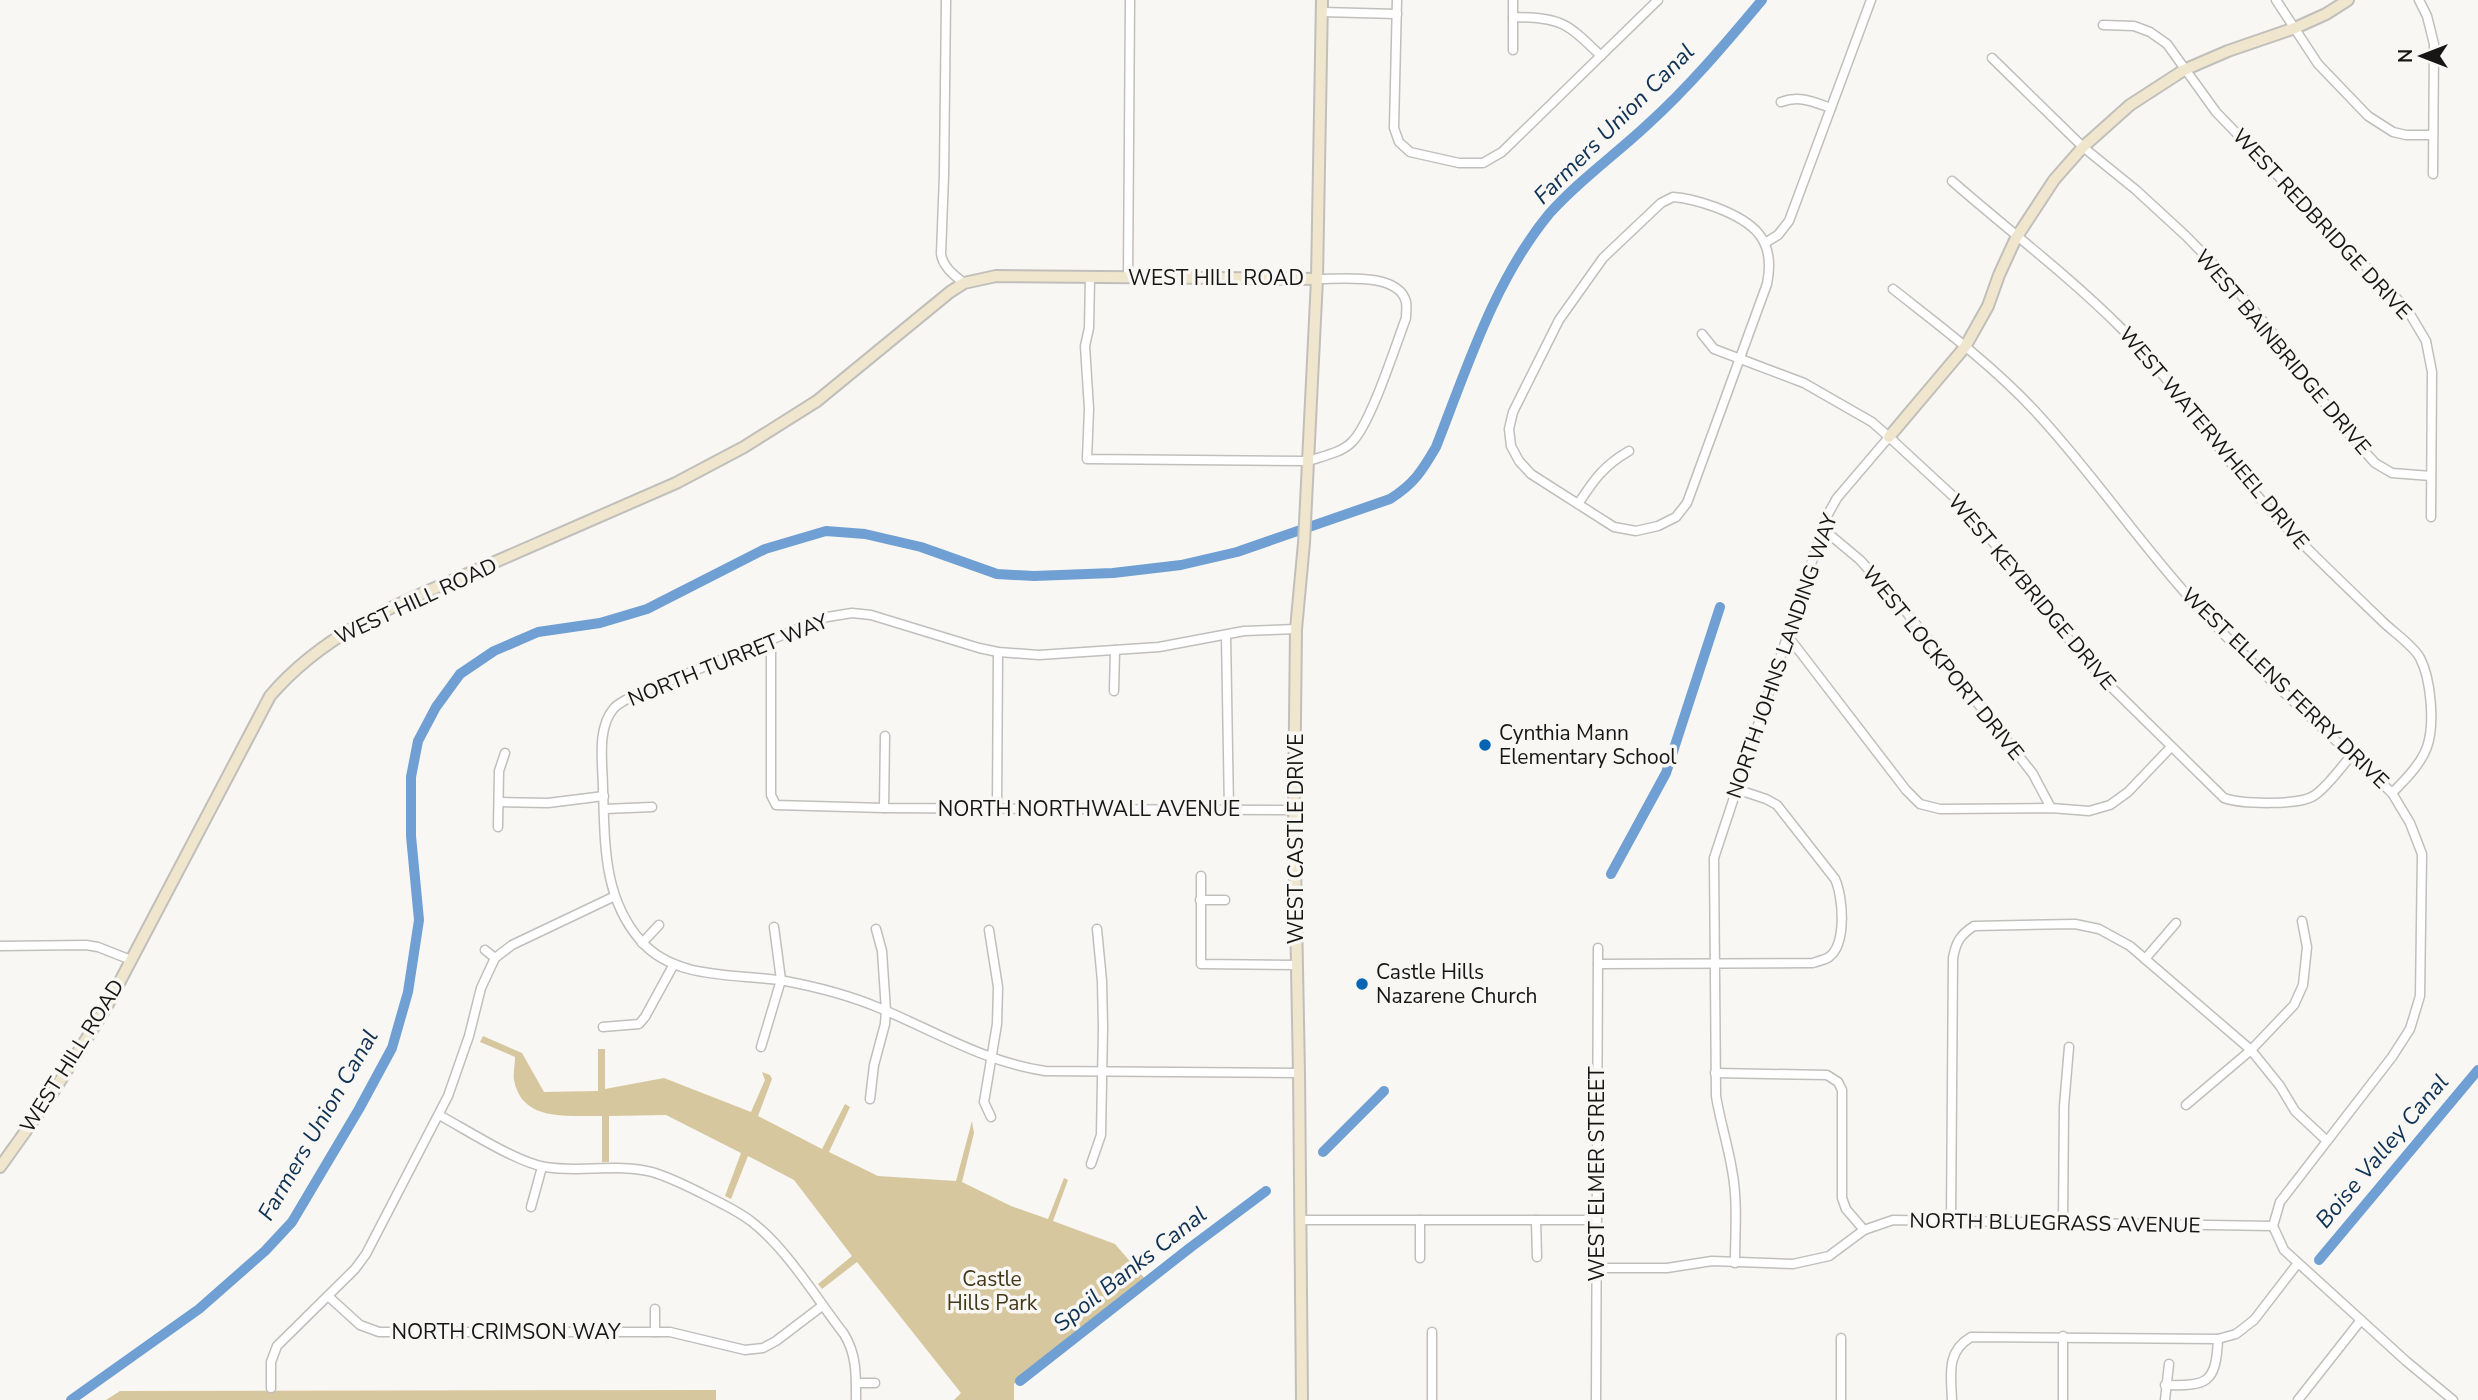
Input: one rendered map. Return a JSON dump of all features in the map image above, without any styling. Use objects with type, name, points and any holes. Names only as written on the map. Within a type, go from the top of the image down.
[{"type":"street","points":[[946,0],[941,254],[942,261],[949,270],[964,283]]},
{"type":"street","points":[[1128,278],[1130,0]]},
{"type":"street","points":[[1397,0],[1394,128],[1399,142],[1409,152],[1459,163],[1483,163],[1502,152],[1658,0]]},
{"type":"street","points":[[1513,0],[1513,50]]},
{"type":"street","points":[[1765,243],[1778,235],[1789,221],[1871,0]]},
{"type":"street","points":[[2276,0],[2318,64],[2368,116],[2382,127],[2406,135],[2433,135]]},
{"type":"street","name":"NORTH JOHNS LANDING WAY","points":[[1735,1263],[1735,1194],[1720,1121],[1715,1073],[1714,858],[1823,529],[1837,498],[1965,347],[1988,306],[2016,238],[2054,180],[2083,147],[2130,105],[2184,70],[2295,28],[2326,14],[2348,0]]},
{"type":"street","points":[[2419,0],[2427,16],[2434,44],[2433,174]]},
{"type":"street","points":[[1322,6],[1397,14]]},
{"type":"street","name":"WEST HILL ROAD","points":[[0,1167],[85,1044],[270,696],[305,659],[358,624],[676,483],[744,447],[817,401],[964,283],[996,276],[1317,279],[1322,6]]},
{"type":"street","points":[[1513,17],[1542,17],[1564,23],[1574,29],[1601,56]]},
{"type":"street","name":"WEST REDBRIDGE DRIVE","points":[[2103,25],[2134,26],[2150,32],[2167,44],[2216,112],[2398,299],[2413,320],[2426,341],[2432,372],[2431,517]]},
{"type":"street","name":"WEST BAINBRIDGE DRIVE","points":[[1992,58],[2083,147],[2146,199],[2224,275],[2268,327],[2341,425],[2375,463],[2392,473],[2431,476]]},
{"type":"street","points":[[1781,102],[1804,98],[1831,108]]},
{"type":"street","name":"WEST WATERWHEEL DRIVE","points":[[1952,181],[2016,238],[2064,275],[2121,329],[2167,379],[2230,463],[2274,514],[2321,563],[2420,656],[2428,685],[2431,716],[2427,747],[2408,777],[2392,793]]},
{"type":"street","points":[[1673,197],[1690,198],[1735,214],[1750,223],[1765,243],[1769,258],[1769,277],[1687,503],[1676,517],[1658,526],[1636,531],[1614,527],[1531,474],[1519,461],[1511,446],[1509,429],[1513,411],[1559,320],[1603,258],[1661,203],[1673,197]]},
{"type":"street","points":[[1090,278],[1089,328],[1085,346],[1089,409],[1087,459],[1308,461],[1352,443],[1364,427],[1406,318],[1406,301],[1397,286],[1379,280],[1317,279]]},
{"type":"street","name":"WEST CASTLE DRIVE","points":[[1302,1400],[1300,1073],[1294,810],[1296,629],[1304,543],[1317,279]]},
{"type":"street","name":"WEST ELLENS FERRY DRIVE","points":[[1893,289],[1965,347],[2032,407],[2077,457],[2154,556],[2198,607],[2392,793],[2410,823],[2422,854],[2420,996],[2410,1029],[2280,1202],[2273,1226]]},
{"type":"street","name":"WEST KEYBRIDGE DRIVE","points":[[1702,334],[1714,349],[1804,383],[1871,422],[1889,437],[1955,498],[2100,676],[2224,798],[2235,802],[2292,801],[2314,796],[2352,755]]},
{"type":"street","points":[[1578,504],[1609,462],[1629,451]]},
{"type":"street","name":"WEST LOCKPORT DRIVE","points":[[1823,529],[1860,560],[1900,604],[2033,774],[2050,808]]},
{"type":"street","name":"NORTH TURRET WAY","points":[[642,943],[613,897],[607,867],[602,747],[605,724],[615,708],[637,694],[827,617],[852,613],[871,615],[998,652],[1039,654],[1159,647],[1259,629],[1296,629]]},
{"type":"street","points":[[1226,635],[1229,810]]},
{"type":"street","points":[[1787,635],[1906,790],[1920,804],[1940,810],[2050,808],[2089,811],[2110,805],[2128,792],[2171,747]]},
{"type":"street","name":"NORTH NORTHWALL AVENUE","points":[[771,640],[771,795],[776,805],[1294,810]]},
{"type":"street","points":[[1114,691],[1115,650]]},
{"type":"street","points":[[997,809],[998,652]]},
{"type":"street","points":[[884,808],[885,736]]},
{"type":"street","points":[[498,827],[499,771],[505,753]]},
{"type":"street","points":[[1598,964],[1813,963],[1829,957],[1839,945],[1841,892],[1835,879],[1777,805],[1736,789]]},
{"type":"street","points":[[499,802],[548,803],[604,796]]},
{"type":"street","points":[[604,809],[652,807]]},
{"type":"street","points":[[1201,876],[1200,964],[1297,965]]},
{"type":"street","points":[[271,1388],[271,1362],[278,1346],[366,1254],[439,1115],[469,1035],[481,988],[495,958],[512,944],[613,897]]},
{"type":"street","points":[[1200,900],[1225,900]]},
{"type":"street","points":[[2186,1105],[2251,1050],[2294,1005],[2302,985],[2307,947],[2302,921]]},
{"type":"street","points":[[2145,959],[2176,923]]},
{"type":"street","points":[[1951,1221],[1953,958],[1955,943],[1963,933],[1974,926],[2075,924],[2099,929],[2130,946],[2251,1050],[2280,1086],[2295,1111],[2327,1141]]},
{"type":"street","points":[[659,925],[642,943],[674,964],[706,973],[780,980],[840,994],[886,1011],[991,1058],[1019,1067],[1045,1071],[1300,1073]]},
{"type":"street","points":[[761,1047],[780,980],[774,927]]},
{"type":"street","points":[[870,1099],[874,1065],[886,1011],[882,951],[876,929]]},
{"type":"street","points":[[1091,1164],[1101,1135],[1103,1004],[1097,929]]},
{"type":"street","points":[[989,930],[998,987],[997,1024],[984,1102],[991,1117]]},
{"type":"street","points":[[0,946],[86,945],[131,960]]},
{"type":"street","name":"WEST ELMER STREET","points":[[1596,1400],[1598,948]]},
{"type":"street","points":[[485,950],[495,958]]},
{"type":"street","points":[[603,1027],[639,1024],[674,964]]},
{"type":"street","points":[[2063,1223],[2064,1106],[2069,1047]]},
{"type":"street","points":[[1715,1073],[1827,1075],[1838,1082],[1842,1090],[1842,1198],[1846,1209],[1864,1230]]},
{"type":"street","points":[[439,1115],[542,1167],[566,1170],[635,1170],[673,1179],[726,1206],[752,1223],[780,1250],[852,1348],[856,1400]]},
{"type":"street","points":[[531,1207],[542,1167]]},
{"type":"street","points":[[1300,1220],[1597,1220]]},
{"type":"street","points":[[1420,1220],[1420,1258]]},
{"type":"street","points":[[1536,1220],[1536,1257]]},
{"type":"street","name":"NORTH BLUEGRASS AVENUE","points":[[1597,1268],[1667,1268],[1712,1261],[1793,1264],[1829,1256],[1864,1230],[1892,1220],[2273,1226]]},
{"type":"street","points":[[2273,1226],[2284,1250],[2454,1400]]},
{"type":"street","points":[[1952,1400],[1951,1364],[1954,1353],[1961,1343],[1971,1337],[2218,1339],[2236,1334],[2254,1320],[2298,1263]]},
{"type":"street","name":"NORTH CRIMSON WAY","points":[[328,1296],[360,1325],[379,1332],[670,1332],[745,1350],[763,1348],[776,1341],[822,1306]]},
{"type":"street","points":[[655,1309],[655,1332]]},
{"type":"street","points":[[2298,1400],[2361,1320]]},
{"type":"street","points":[[1432,1332],[1432,1400]]},
{"type":"street","points":[[2063,1336],[2063,1400]]},
{"type":"street","points":[[1841,1338],[1841,1400]]},
{"type":"street","points":[[2165,1385],[2195,1385],[2206,1381],[2217,1364],[2218,1339]]},
{"type":"street","points":[[2165,1400],[2169,1364]]},
{"type":"street","points":[[856,1383],[875,1383]]},
{"type":"green space","name":"Castle Hills Park","points":[[483,1036],[522,1053],[544,1092],[598,1091],[598,1049],[605,1049],[605,1089],[664,1078],[751,1112],[765,1080],[762,1072],[770,1075],[772,1079],[758,1116],[822,1149],[845,1104],[850,1107],[829,1152],[878,1176],[956,1181],[972,1121],[974,1133],[962,1182],[1011,1206],[1048,1219],[1064,1178],[1068,1180],[1053,1221],[1115,1244],[1146,1280],[1014,1384],[1014,1400],[954,1400],[961,1393],[857,1262],[822,1289],[818,1284],[852,1256],[794,1180],[748,1156],[731,1199],[725,1196],[741,1153],[666,1115],[609,1116],[609,1162],[602,1162],[602,1116],[549,1114],[526,1104],[514,1080],[515,1057],[480,1042]]},
{"type":"green space","points":[[716,1390],[716,1400],[106,1400],[120,1391]]},
{"type":"waterway","name":"Farmers Union Canal","points":[[71,1400],[199,1309],[265,1251],[292,1222],[392,1048],[408,992],[419,920],[411,836],[411,777],[418,741],[436,707],[460,674],[494,651],[538,632],[600,623],[647,609],[765,549],[826,531],[865,534],[921,547],[997,574],[1034,576],[1113,573],[1181,565],[1237,552],[1390,499],[1417,476],[1436,447],[1497,296],[1512,268],[1549,214],[1678,95],[1762,0]]},
{"type":"waterway","name":"Spoil Banks Canal","points":[[1611,874],[1666,773],[1720,607]]},
{"type":"waterway","name":"Boise Valley Canal","points":[[2319,1260],[2478,1070]]},
{"type":"waterway","points":[[1323,1152],[1384,1091]]},
{"type":"waterway","name":"Spoil Banks Canal","points":[[1020,1381],[1266,1191]]},
{"type":"place","name":"Cynthia Mann Elementary School","points":[[1485,745]]},
{"type":"place","name":"Castle Hills Nazarene Church","points":[[1362,984]]}]
